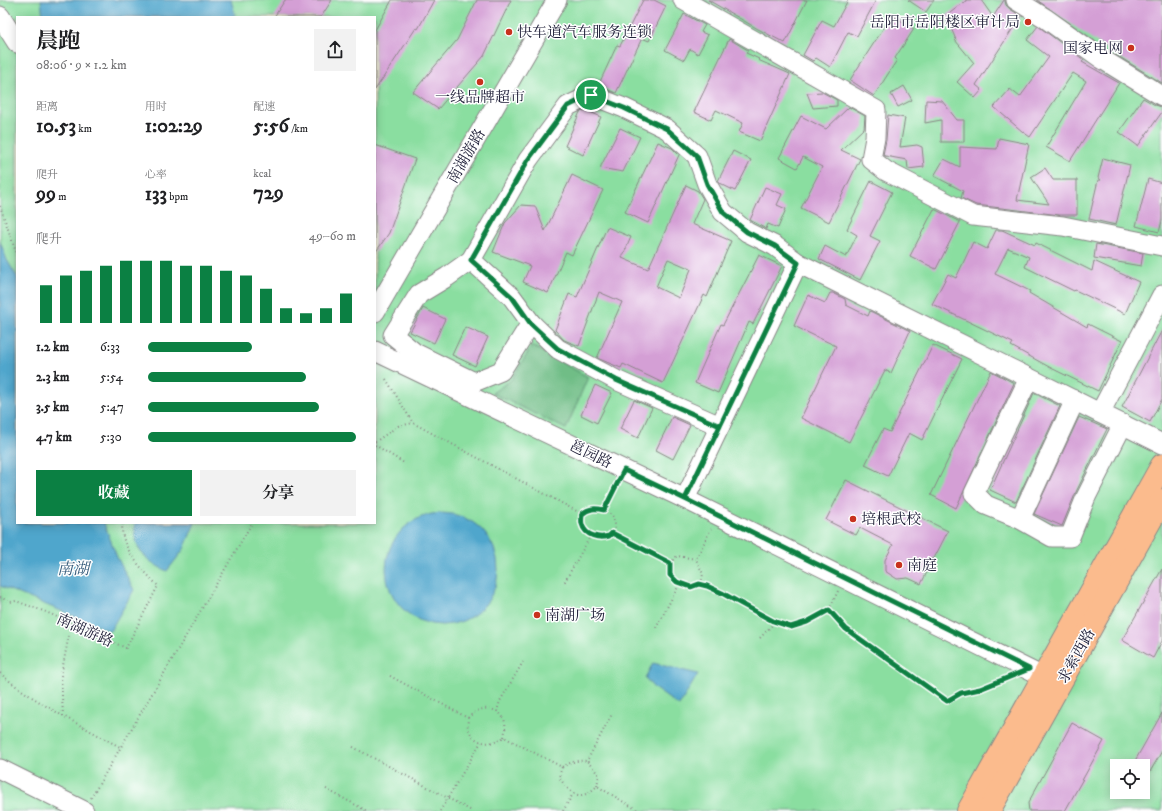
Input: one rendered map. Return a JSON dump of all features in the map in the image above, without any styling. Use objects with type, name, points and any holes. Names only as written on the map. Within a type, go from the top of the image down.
[{"type":"main road","name":"求索西路","points":[[968,811],[1036,673],[1162,465]]},
{"type":"main road","name":"求索西路","points":[[988,811],[1162,500]]},
{"type":"street","name":"南湖游路","points":[[376,310],[557,0]]},
{"type":"street","points":[[683,0],[876,110],[875,138],[871,159],[886,171],[973,216],[1063,226],[1162,246]]},
{"type":"street","points":[[1016,0],[1045,18],[1102,59],[1162,96]]},
{"type":"street","points":[[0,16],[16,41]]},
{"type":"street","points":[[531,324],[501,371],[474,382],[415,354],[393,335],[419,294],[471,260],[528,160],[568,106],[591,95],[624,108],[667,129],[697,156],[707,184],[723,212],[747,232],[775,246],[798,263],[1162,444]]},
{"type":"street","points":[[471,260],[512,297],[531,324],[558,349],[616,380],[720,426]]},
{"type":"street","points":[[685,499],[798,263]]},
{"type":"street","points":[[1100,413],[1162,295]]},
{"type":"street","name":"邕园路","points":[[376,351],[718,515],[1036,673]]},
{"type":"street","points":[[1029,378],[974,493],[986,505],[1020,519],[1052,537],[1070,537],[1086,497],[1123,424]]},
{"type":"street","points":[[1020,519],[1075,400]]},
{"type":"street","points":[[0,769],[84,811]]},
{"type":"path","points":[[0,206],[16,252]]},
{"type":"path","points":[[386,379],[413,423],[582,514]]},
{"type":"path","points":[[376,443],[398,426],[413,423]]},
{"type":"path","points":[[376,445],[404,463]]},
{"type":"path","points":[[604,510],[624,470]]},
{"type":"path","points":[[596,508],[604,510],[612,515],[615,524],[612,533],[604,538],[597,538],[591,535],[581,523],[582,514],[588,510],[596,508]]},
{"type":"path","points":[[696,559],[718,515]]},
{"type":"path","name":"南湖游路","points":[[0,597],[10,602],[16,601],[46,612],[126,648],[158,586],[136,562],[127,548],[122,528],[123,524]]},
{"type":"path","points":[[84,811],[251,524]]},
{"type":"path","points":[[612,533],[670,563]]},
{"type":"path","points":[[564,583],[591,535]]},
{"type":"path","points":[[696,559],[677,556],[670,563],[670,575],[673,579],[691,587],[701,584],[722,593],[775,622],[791,627],[807,622],[829,610],[845,578]]},
{"type":"path","points":[[696,559],[703,574],[701,584]]},
{"type":"path","points":[[655,630],[680,583]]},
{"type":"path","points":[[829,610],[846,629],[947,701],[961,693],[1036,673]]},
{"type":"path","points":[[760,638],[775,622]]},
{"type":"path","points":[[63,716],[61,676],[71,624]]},
{"type":"path","points":[[497,710],[500,701],[523,662]]},
{"type":"path","points":[[0,673],[30,697],[120,748]]},
{"type":"path","points":[[390,676],[468,718]]},
{"type":"path","points":[[487,707],[497,710],[503,716],[506,725],[504,737],[499,741],[486,743],[481,742],[472,736],[468,727],[468,718],[472,713],[487,707]]},
{"type":"path","points":[[587,761],[612,714]]},
{"type":"path","points":[[504,737],[562,767]]},
{"type":"path","points":[[440,811],[481,742]]},
{"type":"path","points":[[353,747],[472,811]]},
{"type":"path","points":[[579,760],[587,761],[599,775],[597,786],[592,792],[585,795],[574,794],[567,790],[559,777],[562,767],[579,760]]},
{"type":"path","points":[[597,786],[639,811]]},
{"type":"path","points":[[326,789],[367,811]]},
{"type":"path","points":[[563,811],[574,794]]},
{"type":"green space","points":[[0,0],[1162,0],[1162,811],[0,811]]},
{"type":"green space","points":[[532,346],[588,377],[566,429],[492,393],[511,380]]},
{"type":"water","points":[[41,0],[231,0],[235,14],[234,16],[43,16]]},
{"type":"water","name":"南湖","points":[[0,241],[7,260],[16,275],[16,524],[104,524],[117,557],[134,590],[110,631],[0,586]]},
{"type":"water","points":[[442,513],[464,517],[482,529],[494,547],[498,569],[494,591],[482,609],[464,621],[442,625],[420,621],[402,609],[390,591],[386,569],[390,547],[402,529],[420,517]]},
{"type":"water","points":[[135,524],[195,524],[184,549],[167,571],[153,563],[142,553],[138,547],[134,532]]},
{"type":"water","points":[[653,663],[698,674],[679,706],[654,688],[645,678]]},
{"type":"building","points":[[285,0],[332,0],[322,16],[275,16]]},
{"type":"building","points":[[392,0],[434,0],[418,29],[416,28],[376,88],[376,28]]},
{"type":"building","points":[[477,0],[511,0],[484,56],[438,109],[413,92],[457,40]]},
{"type":"building","points":[[643,0],[654,0],[666,6],[649,41],[642,38],[616,93],[598,86],[617,45],[620,46]]},
{"type":"building","points":[[708,0],[807,0],[785,43]]},
{"type":"building","points":[[848,0],[876,0],[857,36],[848,32],[830,67],[816,58],[813,61],[803,55],[822,20],[834,26]]},
{"type":"building","points":[[908,0],[934,0],[926,12]]},
{"type":"building","points":[[967,0],[981,0],[993,17],[1005,0],[1006,5],[1010,9],[1021,16],[976,85],[982,90],[975,98],[957,82],[974,63],[955,40],[946,16]]},
{"type":"building","name":"国家电网","points":[[1037,0],[1162,0],[1162,83],[1108,50]]},
{"type":"building","points":[[684,14],[705,25],[701,32],[708,35],[698,54],[690,49],[684,60],[665,50]]},
{"type":"building","points":[[892,15],[914,29],[895,58],[897,60],[874,96],[850,80]]},
{"type":"building","points":[[1038,26],[1084,60],[1082,62],[1119,83],[1070,161],[1046,147],[1086,81],[1073,73],[1030,137],[994,107],[1010,89],[1020,97],[1049,57],[1027,40]]},
{"type":"building","points":[[729,39],[748,50],[746,53],[759,59],[758,60],[790,74],[760,141],[739,132],[743,123],[716,110],[711,120],[694,112]]},
{"type":"building","points":[[904,86],[912,100],[898,107],[891,94]]},
{"type":"building","points":[[822,92],[837,100],[837,106],[813,108],[807,93]]},
{"type":"building","points":[[1143,98],[1162,107],[1162,112],[1138,146],[1119,132]]},
{"type":"building","points":[[926,100],[942,101],[957,120],[964,120],[964,142],[941,142],[941,120],[925,123]]},
{"type":"building","points":[[849,107],[865,116],[864,128],[841,150],[860,159],[829,222],[801,208],[822,167],[803,157],[797,168],[779,158],[801,116],[826,129]]},
{"type":"building","points":[[586,110],[601,117],[583,155],[565,146],[580,112]]},
{"type":"building","points":[[888,115],[905,118],[900,147],[917,145],[922,147],[924,167],[908,169],[907,160],[883,155]]},
{"type":"building","points":[[620,128],[640,137],[623,172],[600,168]]},
{"type":"building","points":[[999,138],[1029,144],[1017,200],[1049,204],[1031,177],[1045,168],[1053,180],[1077,180],[1077,215],[1060,215],[976,205],[961,198],[963,191],[934,176],[944,159],[960,167],[960,147],[997,149]]},
{"type":"building","points":[[658,142],[672,148],[679,155],[648,223],[625,212]]},
{"type":"building","points":[[376,145],[415,159],[389,233],[376,252]]},
{"type":"building","points":[[733,151],[751,160],[735,191],[719,183],[718,181]]},
{"type":"building","points":[[1103,158],[1130,165],[1116,225],[1089,219],[1098,180],[1101,180],[1098,178]]},
{"type":"building","points":[[572,175],[603,190],[572,255],[566,252],[548,293],[523,282],[530,266],[493,252],[505,223],[521,205],[535,206],[545,231]]},
{"type":"building","points":[[1148,179],[1162,183],[1162,221],[1159,232],[1136,226]]},
{"type":"building","points":[[871,181],[892,192],[870,236],[880,241],[860,280],[819,259],[825,246],[846,257],[857,235],[847,229]]},
{"type":"building","points":[[686,185],[698,191],[703,199],[692,224],[731,241],[707,297],[704,295],[663,383],[623,364],[621,368],[597,358],[622,302],[599,292],[579,346],[564,340],[555,330],[569,294],[577,297],[607,227],[631,237],[622,258],[648,269]],"holes":[[[668,259],[691,269],[679,298],[656,287]]]},
{"type":"building","points":[[765,187],[782,194],[777,205],[786,209],[778,228],[768,224],[766,229],[750,220]]},
{"type":"building","points":[[934,209],[960,222],[936,269],[910,256]]},
{"type":"building","points":[[996,230],[1002,230],[1035,245],[1036,243],[1092,271],[1094,261],[1139,282],[1125,314],[1025,267],[1029,257],[1008,248],[995,274],[1030,291],[1029,293],[1087,327],[1088,324],[1122,341],[1098,391],[1011,346],[1013,343],[932,304],[948,274],[956,278],[973,242],[987,249]]},
{"type":"building","points":[[1096,244],[1143,253],[1141,266],[1094,258]]},
{"type":"building","points":[[759,255],[782,266],[753,324],[749,322],[718,393],[695,383],[721,324],[723,325]]},
{"type":"building","points":[[830,293],[845,299],[846,305],[868,316],[870,311],[910,331],[891,373],[885,370],[849,442],[801,418],[836,346],[794,326],[808,295],[825,303]]},
{"type":"building","points":[[423,308],[445,319],[434,343],[410,332]]},
{"type":"building","points":[[465,327],[488,337],[475,366],[452,355]]},
{"type":"building","points":[[1162,330],[1162,399],[1150,422],[1122,407]]},
{"type":"building","points":[[933,345],[962,359],[922,440],[909,433],[888,476],[865,465],[883,429],[890,432]]},
{"type":"building","points":[[991,371],[1014,383],[956,508],[931,495]]},
{"type":"building","points":[[595,385],[612,393],[597,423],[581,415]]},
{"type":"building","points":[[1034,393],[1060,406],[1016,502],[990,490]]},
{"type":"building","points":[[634,400],[652,408],[638,438],[620,429]]},
{"type":"building","points":[[672,417],[690,425],[673,459],[656,450]]},
{"type":"building","points":[[1079,417],[1107,429],[1076,492],[1062,526],[1034,514]]},
{"type":"building","points":[[846,480],[948,531],[921,584],[908,578],[897,579],[885,571],[885,560],[893,545],[860,528],[856,535],[826,520]]},
{"type":"building","points":[[1162,569],[1162,641],[1153,658],[1122,640]]},
{"type":"building","points":[[1162,713],[1162,751],[1150,772],[1150,759],[1136,759]]},
{"type":"building","points":[[1072,723],[1104,741],[1065,811],[1029,811],[1028,803]]},
{"type":"place","name":"岳阳市岳阳楼区审计局","points":[[1028,22]]},
{"type":"place","name":"快车道汽车服务连锁","points":[[509,32]]},
{"type":"place","name":"国家电网","points":[[1131,48]]},
{"type":"place","name":"一线品牌超市","points":[[480,82]]},
{"type":"place","name":"培根武校","points":[[853,519]]},
{"type":"place","name":"南庭","points":[[899,565]]},
{"type":"place","name":"南湖广场","points":[[537,615]]},
{"type":"route","points":[[591,95],[568,106],[528,160],[471,260],[512,297],[531,324],[558,349],[616,380],[703,418],[720,426],[685,499],[1029,669],[980,689],[961,693],[947,701],[846,629],[829,610],[807,622],[791,627],[773,621],[707,586],[699,584],[691,587],[677,582],[670,575],[670,563],[612,533],[604,538],[597,538],[585,529],[581,523],[582,514],[588,510],[596,508],[604,510],[624,470],[685,499],[798,263],[775,246],[747,232],[723,212],[707,184],[697,156],[667,129],[624,108],[591,95]]}]
